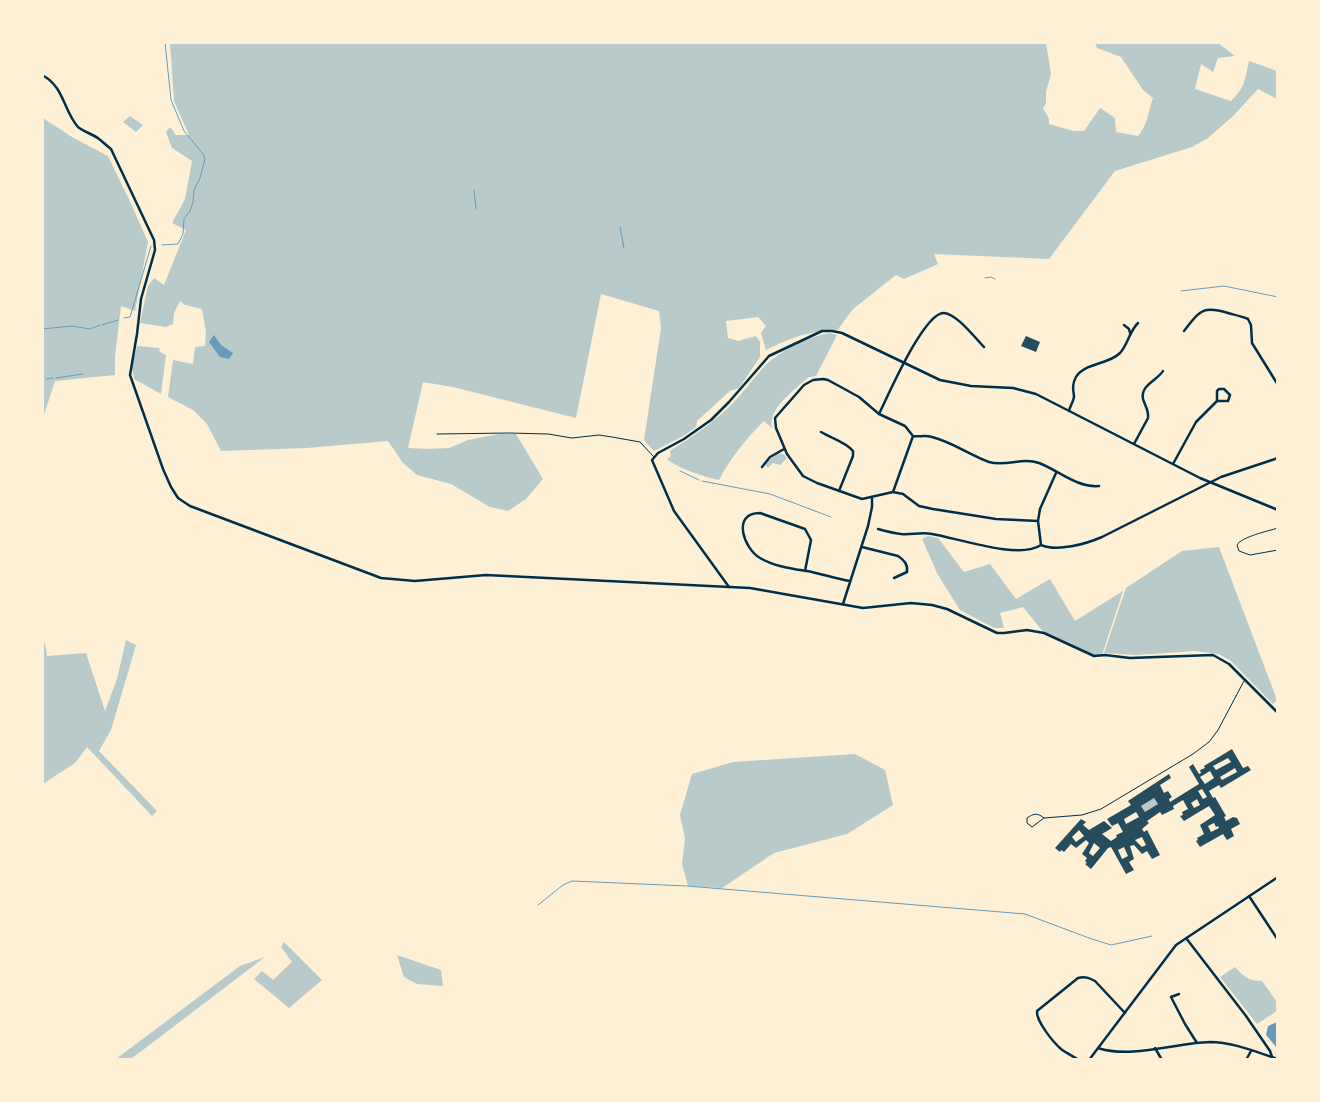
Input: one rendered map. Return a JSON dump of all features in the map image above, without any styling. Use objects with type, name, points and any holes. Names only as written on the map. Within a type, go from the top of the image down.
[{"type":"street","points":[[42,75],[60,92],[76,125],[99,138],[111,149],[154,240],[155,250],[141,299],[130,375],[163,469],[176,495],[183,502],[381,578],[415,581],[486,575],[729,587],[772,591],[869,608],[911,603],[932,605],[947,610],[997,633],[1004,634],[1027,630],[1044,632],[1094,656],[1138,658],[1213,655],[1229,664],[1278,713]]},
{"type":"street","points":[[1184,331],[1197,314],[1208,309],[1239,315],[1248,319],[1251,325],[1252,343],[1278,385]]},
{"type":"street","points":[[879,414],[903,363],[931,319],[937,315],[944,313],[959,321],[984,348]]},
{"type":"street","points":[[1068,411],[1074,398],[1073,384],[1077,375],[1082,370],[1118,355],[1138,323]]},
{"type":"street","points":[[1124,325],[1130,333]]},
{"type":"street","points":[[729,587],[674,511],[652,463],[654,457],[711,420],[769,356],[817,333],[832,331],[842,333],[940,380],[955,384],[1023,390],[1036,394],[1173,464],[1278,510]]},
{"type":"street","points":[[1134,444],[1149,413],[1143,393],[1148,384],[1163,371]]},
{"type":"street","points":[[1038,521],[996,519],[933,509],[919,506],[902,494],[893,492],[872,498],[860,498],[817,483],[805,477],[790,460],[776,428],[775,418],[810,381],[817,379],[828,380],[859,397],[879,414],[905,426],[913,436],[932,437],[989,462],[1030,461],[1079,482],[1099,486]]},
{"type":"street","points":[[1173,464],[1196,422],[1217,401],[1228,401],[1230,395],[1224,389],[1219,389],[1217,401]]},
{"type":"street","points":[[821,432],[848,446],[853,451],[853,456],[839,491]]},
{"type":"street","points":[[893,492],[913,436]]},
{"type":"street","points":[[762,467],[770,457],[784,449]]},
{"type":"street","points":[[878,529],[901,534],[933,534],[1004,549],[1028,550],[1041,545],[1045,547],[1082,545],[1221,477],[1278,458]]},
{"type":"street","points":[[1041,545],[1038,521],[1040,506],[1056,473]]},
{"type":"street","points":[[843,604],[871,514],[872,498]]},
{"type":"street","points":[[805,571],[811,540],[805,529],[760,513],[746,518],[743,525],[743,534],[754,554],[769,562],[805,571],[850,581]]},
{"type":"street","points":[[861,547],[898,556],[903,559],[907,572],[894,578]]},
{"type":"street","points":[[1089,1060],[1168,953],[1176,945],[1278,877]]},
{"type":"street","points":[[1249,896],[1278,940]]},
{"type":"street","points":[[1186,938],[1246,1016],[1270,1051],[1272,1057]]},
{"type":"street","points":[[1079,1060],[1062,1051],[1054,1042],[1036,1017],[1037,1011],[1078,978],[1083,977],[1095,981],[1125,1013]]},
{"type":"street","points":[[1179,994],[1171,997],[1197,1043]]},
{"type":"street","points":[[1098,1048],[1106,1051],[1121,1051],[1212,1042],[1250,1050],[1277,1059]]},
{"type":"street","points":[[1155,1048],[1162,1060]]},
{"type":"street","points":[[1246,1060],[1250,1050]]},
{"type":"lane","points":[[437,434],[533,433],[572,438],[606,436],[640,442],[654,457]]},
{"type":"lane","points":[[1278,528],[1244,539],[1238,542],[1237,545],[1239,551],[1250,555],[1278,550]]},
{"type":"lane","points":[[1044,818],[1038,814],[1032,814],[1027,818],[1027,823],[1032,826],[1044,818],[1082,815],[1101,809],[1193,754],[1209,742],[1218,730],[1244,681]]},
{"type":"shaded area","points":[[170,43],[1046,43],[1051,74],[1046,92],[1046,104],[1043,108],[1049,119],[1049,124],[1074,131],[1084,131],[1100,108],[1115,118],[1116,132],[1138,136],[1146,123],[1153,98],[1143,90],[1121,57],[1097,48],[1095,43],[1218,43],[1235,56],[1218,58],[1213,72],[1201,64],[1195,89],[1231,101],[1242,87],[1249,61],[1277,71],[1277,99],[1258,89],[1233,116],[1208,138],[1192,147],[1115,171],[1049,259],[934,254],[938,264],[904,279],[896,275],[853,309],[836,332],[809,333],[766,350],[761,333],[766,326],[758,317],[726,321],[728,338],[738,341],[756,336],[760,342],[760,357],[739,388],[730,391],[697,421],[696,427],[654,451],[644,440],[661,328],[659,311],[601,294],[576,418],[453,387],[423,382],[408,448],[449,448],[468,440],[499,434],[516,434],[543,479],[526,499],[508,511],[490,507],[451,484],[417,475],[403,463],[388,441],[307,448],[221,451],[207,424],[193,410],[168,397],[173,360],[193,364],[195,347],[205,346],[206,332],[202,309],[185,305],[180,301],[174,313],[173,324],[166,327],[140,323],[148,286],[154,278],[164,285],[186,230],[172,223],[185,199],[192,161],[172,148],[166,132],[170,127],[176,135],[189,135],[174,101]]},
{"type":"shaded area","points":[[130,116],[143,125],[136,132],[123,122]]},
{"type":"shaded area","points":[[43,118],[72,137],[108,156],[148,242],[135,311],[121,306],[115,356],[115,375],[55,381],[43,418]]},
{"type":"shaded area","points":[[830,333],[837,335],[816,376],[809,377],[782,402],[773,414],[772,428],[764,421],[757,428],[734,456],[719,480],[692,472],[667,459],[671,456],[670,451],[707,426],[728,408],[776,356],[803,341]]},
{"type":"shaded area","points":[[137,346],[159,348],[160,352],[166,355],[161,394],[134,379],[132,367]]},
{"type":"shaded area","points":[[778,453],[783,454],[787,458],[780,465],[773,463],[768,468],[765,464]]},
{"type":"shaded area","points":[[928,536],[938,538],[964,572],[990,564],[1016,599],[1050,579],[1075,621],[1123,591],[1102,655],[1094,656],[1044,633],[1023,607],[1000,613],[1004,628],[994,628],[960,610],[938,575],[922,539]]},
{"type":"shaded area","points":[[1219,547],[1277,700],[1273,704],[1231,661],[1219,654],[1195,651],[1136,655],[1104,653],[1126,588],[1182,551]]},
{"type":"shaded area","points":[[126,640],[136,645],[111,730],[99,751],[157,811],[152,816],[87,747],[75,763],[43,784],[43,644],[45,643],[47,656],[86,653],[105,711],[117,679]]},
{"type":"shaded area","points":[[855,754],[885,770],[893,805],[847,834],[774,853],[722,888],[688,886],[682,864],[685,838],[680,815],[692,774],[733,762]]},
{"type":"shaded area","points":[[1154,798],[1158,804],[1145,812],[1141,806]]},
{"type":"shaded area","points":[[284,942],[322,980],[289,1008],[254,979],[262,971],[273,980],[292,962],[281,947]]},
{"type":"shaded area","points":[[397,955],[441,970],[443,986],[417,984],[404,977]]},
{"type":"shaded area","points":[[265,957],[131,1059],[116,1059],[240,966]]},
{"type":"shaded area","points":[[1235,967],[1247,978],[1262,981],[1277,1002],[1277,1011],[1257,1024],[1220,977]]},
{"type":"water","points":[[214,335],[221,345],[233,353],[229,359],[220,357],[209,342]]},
{"type":"water","points":[[1278,1022],[1277,1048],[1266,1035],[1268,1026]]},
{"type":"building","points":[[1026,336],[1040,342],[1036,352],[1021,346]]},
{"type":"building","points":[[1232,749],[1243,768],[1248,766],[1251,770],[1221,788],[1219,785],[1209,791],[1213,798],[1215,797],[1226,816],[1224,817],[1226,821],[1233,817],[1237,818],[1240,824],[1231,829],[1234,836],[1227,840],[1223,834],[1200,847],[1196,841],[1198,840],[1197,838],[1204,834],[1200,825],[1215,815],[1209,806],[1184,821],[1180,816],[1183,815],[1182,812],[1188,809],[1183,800],[1173,806],[1174,809],[1162,815],[1160,812],[1147,821],[1149,823],[1142,829],[1144,832],[1147,830],[1160,855],[1152,859],[1147,851],[1142,854],[1134,845],[1130,846],[1134,859],[1129,862],[1134,870],[1126,874],[1111,847],[1108,848],[1091,869],[1085,864],[1087,863],[1085,861],[1087,858],[1082,854],[1089,843],[1086,840],[1076,848],[1071,844],[1064,852],[1061,850],[1060,852],[1055,848],[1081,819],[1086,822],[1083,825],[1089,830],[1104,821],[1112,828],[1102,834],[1111,841],[1117,837],[1116,835],[1123,832],[1118,823],[1112,826],[1107,819],[1131,805],[1128,801],[1169,774],[1171,778],[1160,785],[1164,793],[1168,791],[1172,797],[1169,799],[1170,802],[1199,784],[1189,767],[1193,764],[1199,774],[1201,773],[1200,770],[1205,768],[1204,766]],"holes":[[[1228,758],[1231,762],[1216,770],[1213,766]],[[1235,768],[1237,772],[1222,780],[1220,777]],[[1210,771],[1214,778],[1205,784],[1200,777]],[[1202,789],[1207,797],[1203,799],[1198,791]],[[1154,798],[1158,804],[1145,812],[1141,806]],[[1197,799],[1200,805],[1194,808],[1191,803]],[[1136,812],[1139,817],[1126,824],[1124,819]],[[1214,823],[1219,828],[1211,832],[1208,826]],[[1079,830],[1084,836],[1076,842],[1072,837]],[[1142,837],[1146,845],[1142,847],[1135,840]],[[1094,843],[1100,848],[1093,856],[1089,853]],[[1124,847],[1128,856],[1122,859],[1118,850]]]},
{"type":"waterway","points":[[162,245],[178,244],[183,234],[184,219],[190,211],[194,190],[200,178],[205,159],[184,131],[171,100],[165,42]]},
{"type":"waterway","points":[[474,190],[476,209]]},
{"type":"waterway","points":[[620,227],[624,248]]},
{"type":"waterway","points":[[124,318],[130,317],[151,246]]},
{"type":"waterway","points":[[985,278],[991,277],[995,279]]},
{"type":"waterway","points":[[1181,291],[1224,286],[1278,297]]},
{"type":"waterway","points":[[102,325],[118,320]]},
{"type":"waterway","points":[[42,329],[72,326],[90,329],[100,325]]},
{"type":"waterway","points":[[56,378],[83,374]]},
{"type":"waterway","points":[[46,379],[53,378]]},
{"type":"waterway","points":[[680,471],[699,480]]},
{"type":"waterway","points":[[702,481],[770,494],[831,517]]},
{"type":"waterway","points":[[538,905],[563,885],[572,881],[687,886],[1025,914],[1111,945],[1152,936]]}]
